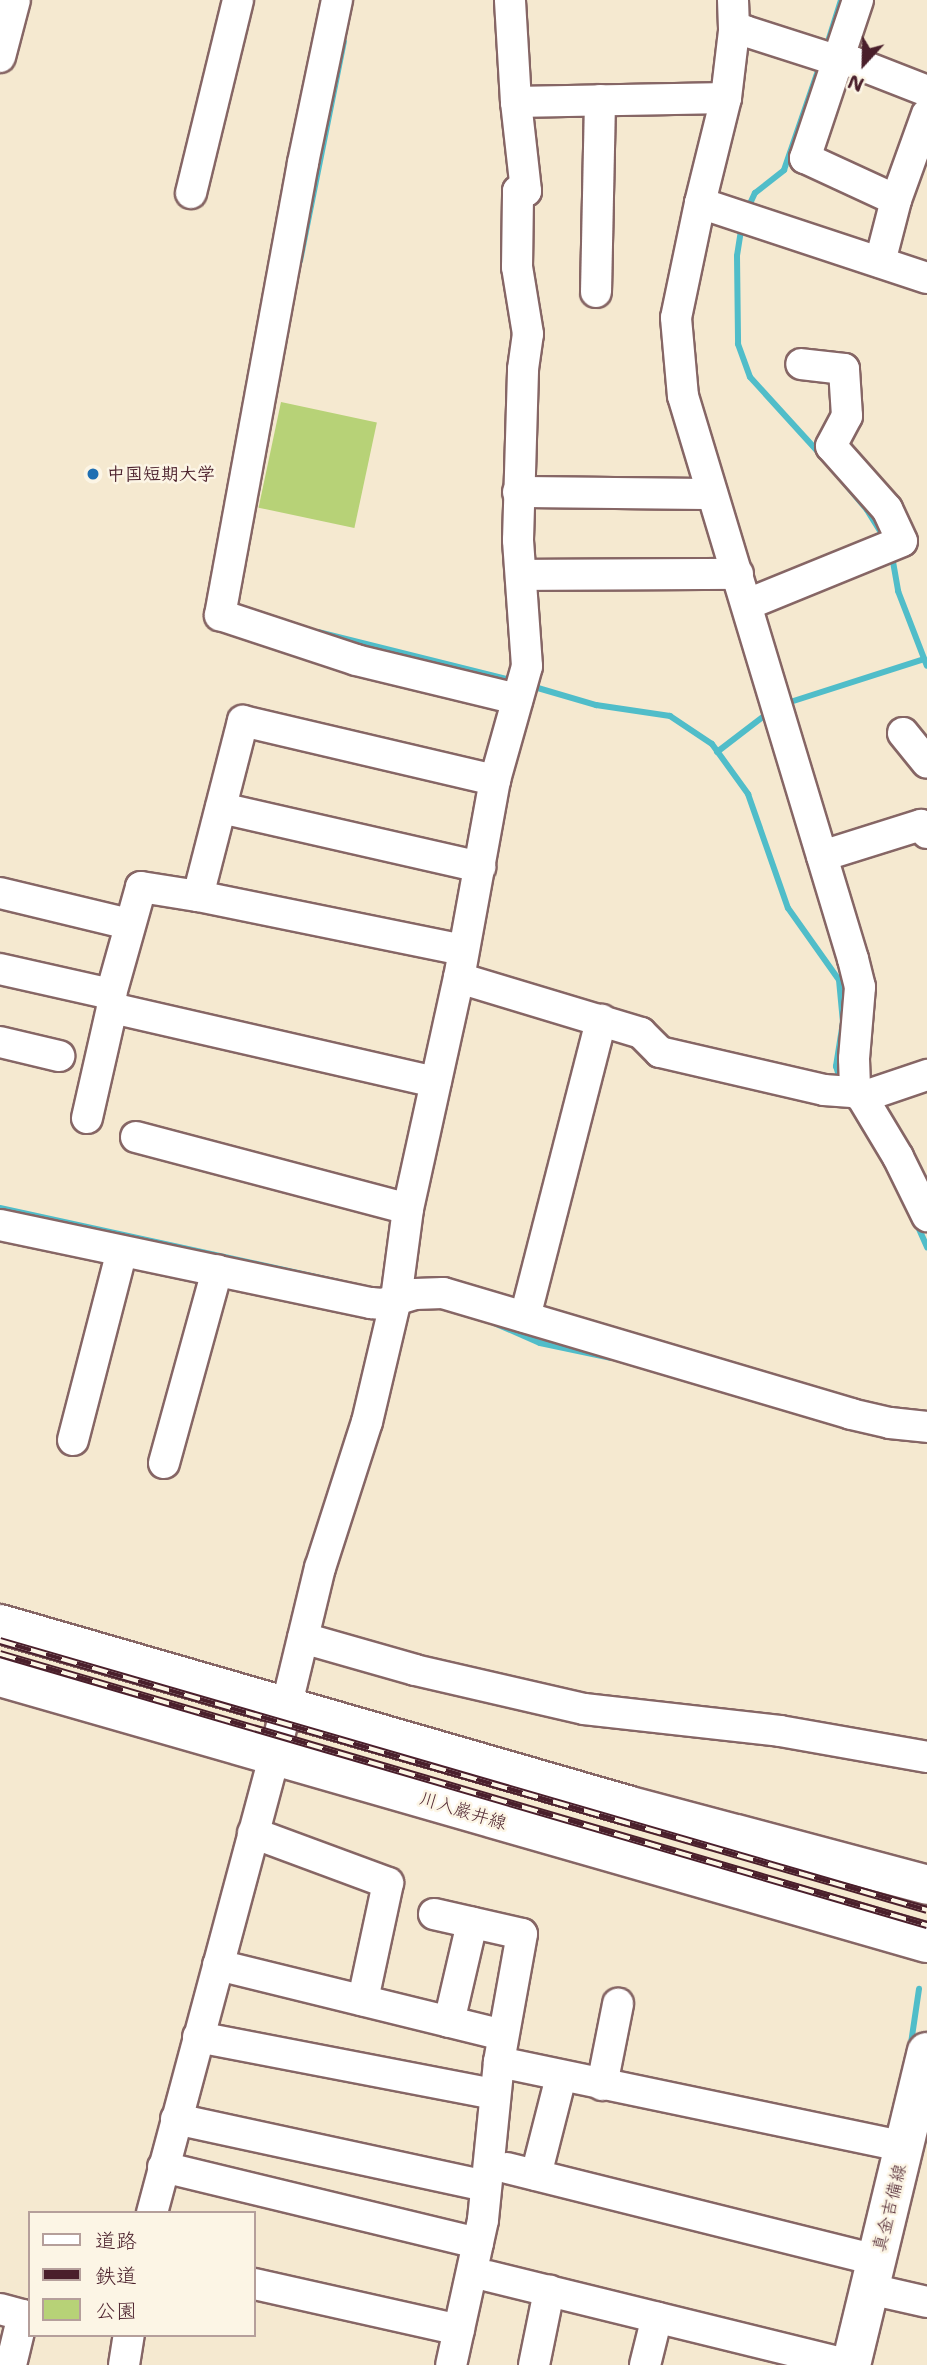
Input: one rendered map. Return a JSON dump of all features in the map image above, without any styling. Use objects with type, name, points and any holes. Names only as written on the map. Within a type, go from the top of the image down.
[{"type":"main road","points":[[0,1624],[626,1805],[927,1885]]},
{"type":"main road","name":"川入巌井線","points":[[0,1677],[927,1943]]},
{"type":"main road","name":"真金吉備線","points":[[842,2362],[895,2145],[927,2052]]},
{"type":"street","points":[[0,57],[15,0]]},
{"type":"street","points":[[191,193],[238,0]]},
{"type":"street","points":[[337,0],[303,163],[220,615],[356,660],[517,699]]},
{"type":"street","points":[[152,2211],[275,1755],[320,1568],[367,1422],[396,1299],[408,1209],[461,964],[495,780],[527,666],[519,492],[527,334],[517,267],[518,191],[526,191],[516,102],[510,0]]},
{"type":"street","points":[[733,0],[734,31],[726,98],[676,318],[683,396],[748,604],[860,987],[854,1059],[859,1094],[927,1216]]},
{"type":"street","points":[[858,0],[829,57],[805,158],[896,200]]},
{"type":"street","points":[[734,31],[745,31],[853,62],[927,91]]},
{"type":"street","points":[[516,102],[726,98]]},
{"type":"street","points":[[596,292],[600,100]]},
{"type":"street","points":[[880,262],[896,200],[927,114]]},
{"type":"street","points":[[700,203],[927,278]]},
{"type":"street","points":[[748,604],[902,541],[887,509],[831,446],[847,416],[844,369],[802,364]]},
{"type":"street","points":[[519,492],[712,494]]},
{"type":"street","points":[[521,575],[738,574]]},
{"type":"street","points":[[198,896],[243,721],[495,780]]},
{"type":"street","points":[[903,733],[927,764]]},
{"type":"street","points":[[221,808],[480,867]]},
{"type":"street","points":[[822,856],[921,825],[927,833]]},
{"type":"street","points":[[87,1118],[129,924],[141,887],[198,896],[461,964],[640,1034],[660,1052],[824,1090],[859,1094],[927,1076]]},
{"type":"street","points":[[0,893],[129,924]]},
{"type":"street","points":[[0,969],[112,1001],[436,1082]]},
{"type":"street","points":[[525,1317],[601,1020]]},
{"type":"street","points":[[0,1042],[59,1056]]},
{"type":"street","points":[[136,1138],[408,1209]]},
{"type":"street","points":[[0,1225],[371,1303],[443,1293],[851,1414],[890,1423],[927,1427]]},
{"type":"street","points":[[73,1440],[122,1251]]},
{"type":"street","points":[[164,1463],[217,1270]]},
{"type":"street","points":[[303,1638],[415,1670],[583,1709],[780,1731],[927,1757]]},
{"type":"street","points":[[253,1833],[388,1883],[363,2000]]},
{"type":"street","points":[[434,1914],[522,1934],[495,2094],[510,2177]]},
{"type":"street","points":[[449,2022],[472,1923]]},
{"type":"street","points":[[218,1965],[449,2022],[561,2077],[895,2145]]},
{"type":"street","points":[[601,2085],[618,2004]]},
{"type":"street","points":[[198,2037],[495,2094]]},
{"type":"street","points":[[451,2365],[478,2243],[561,2077]]},
{"type":"street","points":[[176,2119],[510,2177],[867,2266],[927,2302]]},
{"type":"street","points":[[163,2167],[478,2243]]},
{"type":"street","points":[[488,2276],[657,2317],[763,2354],[842,2362]]},
{"type":"street","points":[[256,2284],[459,2330]]},
{"type":"street","points":[[534,2365],[550,2291]]},
{"type":"street","points":[[0,2309],[23,2315],[11,2365]]},
{"type":"street","points":[[645,2365],[657,2317]]},
{"type":"street","points":[[124,2365],[129,2337]]},
{"type":"green space","points":[[281,402],[377,422],[354,528],[259,508]]},
{"type":"waterway","points":[[826,48],[841,0]]},
{"type":"waterway","points":[[300,261],[344,41]]},
{"type":"waterway","points":[[747,210],[755,193],[784,170],[820,65]]},
{"type":"waterway","points":[[742,224],[737,256],[738,344],[750,377],[822,456]]},
{"type":"waterway","points":[[842,480],[867,510],[883,536]]},
{"type":"waterway","points":[[892,556],[898,591],[927,666]]},
{"type":"waterway","points":[[318,632],[514,681]]},
{"type":"waterway","points":[[784,704],[924,659]]},
{"type":"waterway","points":[[531,686],[596,705],[670,716],[712,744],[748,794],[788,908],[839,980],[843,1022],[836,1066],[841,1082]]},
{"type":"waterway","points":[[717,752],[768,713]]},
{"type":"waterway","points":[[847,1099],[864,1129]]},
{"type":"waterway","points":[[0,1208],[340,1282]]},
{"type":"waterway","points":[[915,1220],[927,1247]]},
{"type":"waterway","points":[[494,1323],[540,1343],[611,1358]]},
{"type":"waterway","points":[[910,2050],[919,1989]]},
{"type":"railway","points":[[0,1641],[927,1910]]},
{"type":"railway","points":[[0,1654],[927,1925]]},
{"type":"place","name":"中国短期大学","points":[[93,474]]}]
